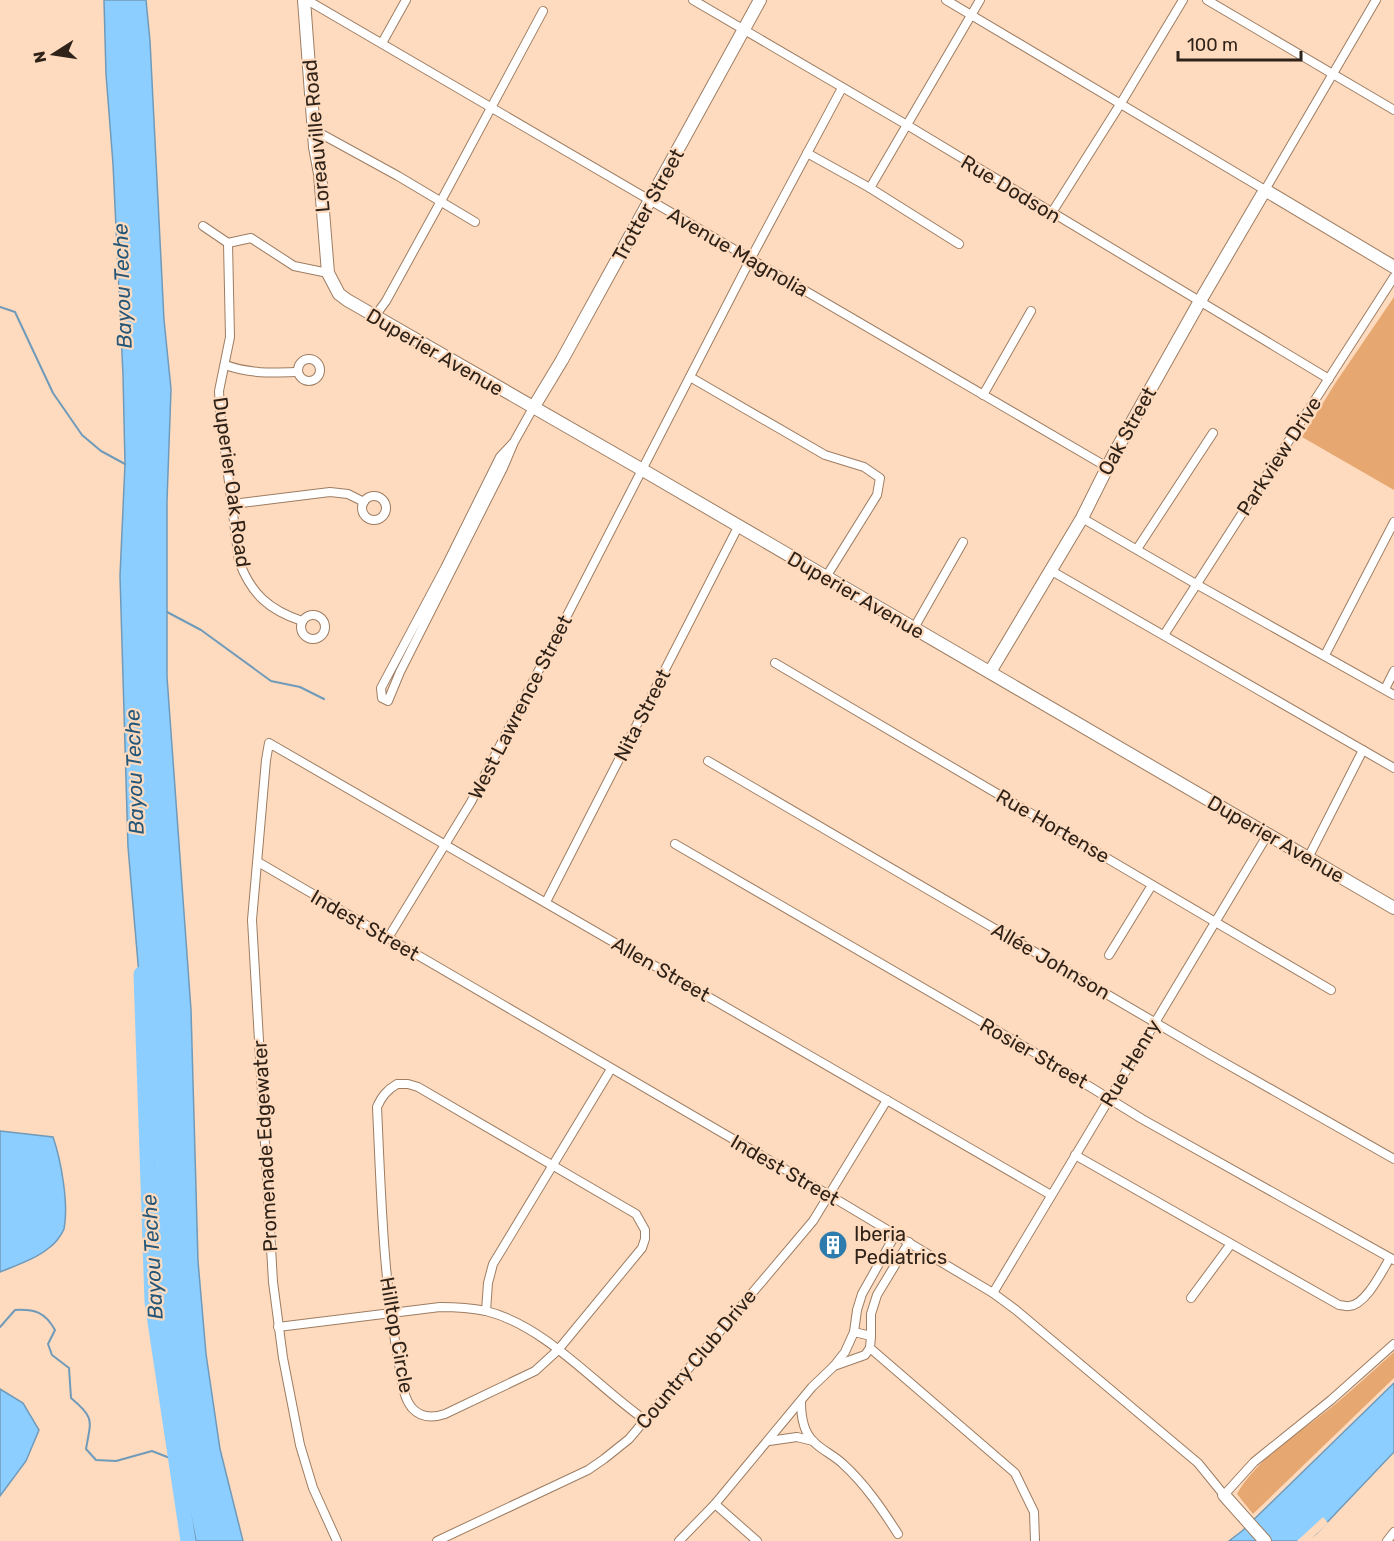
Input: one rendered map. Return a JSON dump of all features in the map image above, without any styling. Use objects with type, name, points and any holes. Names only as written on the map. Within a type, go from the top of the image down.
[{"type":"main road","name":"Loreauville Road","points":[[306,0],[314,129],[328,273]]},
{"type":"main road","name":"Trotter Street","points":[[533,408],[760,0]]},
{"type":"main road","points":[[1265,190],[1394,267]]},
{"type":"main road","name":"Oak Street","points":[[990,672],[1082,518],[1107,467],[1265,190]]},
{"type":"main road","name":"Duperier Avenue","points":[[328,273],[339,294],[375,316],[1394,908]]},
{"type":"main road","name":"Indest Street","points":[[1224,1495],[1265,1541]]},
{"type":"street","name":"Avenue Magnolia","points":[[306,0],[1107,467]]},
{"type":"street","points":[[382,43],[406,0]]},
{"type":"street","name":"Rue Dodson","points":[[693,0],[907,125],[1051,214],[1329,379]]},
{"type":"street","points":[[946,0],[1265,190],[1376,0]]},
{"type":"street","points":[[870,188],[980,0]]},
{"type":"street","points":[[1051,214],[1183,0]]},
{"type":"street","points":[[1207,0],[1394,110]]},
{"type":"street","points":[[375,316],[386,301],[543,11]]},
{"type":"street","name":"West Lawrence Street","points":[[388,938],[471,802],[750,260],[842,88]]},
{"type":"street","points":[[314,129],[475,222]]},
{"type":"street","points":[[807,153],[870,188],[959,244]]},
{"type":"street","points":[[203,226],[228,243],[251,238],[294,266],[328,273]]},
{"type":"street","name":"Duperier Oak Road","points":[[228,243],[230,337],[219,391],[219,411],[239,561],[246,580],[258,596],[274,609],[302,621]]},
{"type":"street","name":"Parkview Drive","points":[[1164,635],[1394,277]]},
{"type":"street","points":[[983,395],[1031,311]]},
{"type":"street","points":[[225,365],[244,372],[298,372]]},
{"type":"street","points":[[690,377],[825,455],[864,467],[880,478],[877,495],[826,577]]},
{"type":"street","points":[[405,652],[388,701],[382,698],[381,688],[405,652],[448,569],[492,481],[500,457],[514,442],[533,408]]},
{"type":"street","points":[[1137,549],[1213,433]]},
{"type":"street","points":[[233,504],[330,492],[348,494],[364,502]]},
{"type":"street","points":[[1082,518],[1394,695]]},
{"type":"street","points":[[1325,655],[1394,522]]},
{"type":"street","name":"Nita Street","points":[[546,902],[738,527]]},
{"type":"street","points":[[914,628],[963,542]]},
{"type":"street","points":[[1050,570],[1394,768]]},
{"type":"street","name":"Rue Hortense","points":[[774,663],[1330,990]]},
{"type":"street","points":[[1384,689],[1394,671]]},
{"type":"street","name":"Allen Street","points":[[270,743],[1051,1195]]},
{"type":"street","name":"Promenade Edgewater","points":[[270,743],[266,760],[252,920],[272,1270],[278,1327],[300,1445],[313,1488],[337,1541]]},
{"type":"street","points":[[1308,858],[1363,750]]},
{"type":"street","name":"Allée Johnson","points":[[708,761],[1394,1159]]},
{"type":"street","name":"Rue Henry","points":[[993,1293],[1268,834]]},
{"type":"street","name":"Rosier Street","points":[[675,844],[1110,1098],[1142,1119],[1392,1259]]},
{"type":"street","name":"Indest Street","points":[[258,862],[896,1234],[993,1293],[1198,1463],[1224,1495]]},
{"type":"street","points":[[1109,955],[1152,885]]},
{"type":"street","points":[[486,1311],[488,1283],[493,1264],[611,1069]]},
{"type":"street","name":"Hilltop Circle","points":[[397,1084],[417,1087],[636,1214],[645,1230],[642,1248],[558,1350],[535,1371],[436,1417],[424,1417],[412,1409],[405,1396],[390,1312],[376,1107],[388,1089],[397,1084]]},
{"type":"street","name":"Country Club Drive","points":[[436,1541],[588,1470],[621,1447],[813,1221],[887,1100]]},
{"type":"street","points":[[1076,1155],[1339,1305],[1350,1306],[1359,1302],[1392,1259]]},
{"type":"street","points":[[679,1541],[715,1504],[844,1352],[854,1332],[862,1294],[896,1234]]},
{"type":"street","points":[[834,1366],[865,1354],[870,1348],[871,1314],[877,1295],[909,1242]]},
{"type":"street","points":[[1191,1298],[1232,1244]]},
{"type":"street","points":[[278,1327],[440,1307],[486,1311],[536,1334],[645,1420]]},
{"type":"street","points":[[854,1332],[871,1336]]},
{"type":"street","points":[[1224,1495],[1254,1462],[1331,1400],[1394,1344]]},
{"type":"street","points":[[870,1348],[1015,1473],[1034,1512],[1035,1541]]},
{"type":"street","points":[[801,1402],[804,1426],[813,1441],[843,1464],[875,1499],[898,1534]]},
{"type":"street","points":[[769,1441],[797,1437],[813,1441]]},
{"type":"street","points":[[715,1504],[757,1541]]},
{"type":"street","points":[[1387,1541],[1394,1533]]},
{"type":"shaded area","points":[[1394,297],[1394,490],[1302,437]]},
{"type":"shaded area","points":[[1394,1352],[1394,1378],[1253,1514],[1237,1494],[1257,1467],[1339,1401]]},
{"type":"water","points":[[104,0],[146,0],[150,41],[164,320],[171,389],[167,501],[167,677],[191,1010],[198,1261],[206,1354],[220,1449],[243,1541],[196,1541],[180,1462],[157,1310],[151,1114],[128,847],[120,576],[125,464],[123,375]]},
{"type":"water","points":[[0,1131],[53,1137],[59,1158],[66,1207],[64,1229],[54,1244],[33,1258],[0,1272]]},
{"type":"water","points":[[1394,1383],[1394,1452],[1316,1534],[1306,1541],[1229,1541],[1242,1531]]},
{"type":"water","points":[[0,1389],[23,1403],[39,1430],[26,1461],[0,1496]]},
{"type":"pier","points":[[1323,1517],[1328,1523],[1309,1541],[1297,1541]]},
{"type":"waterway","points":[[0,307],[15,312],[53,393],[82,435],[101,451],[125,464]]},
{"type":"waterway","points":[[167,612],[201,630],[271,681],[300,687],[324,699]]},
{"type":"waterway","name":"Bayou Teche","points":[[141,974],[152,1302],[188,1541]]},
{"type":"waterway","points":[[0,1327],[15,1310],[39,1313],[51,1324],[55,1330],[48,1344],[52,1355],[69,1368],[71,1398],[88,1415],[90,1425],[86,1449],[96,1460],[116,1461],[152,1451],[180,1462]]},
{"type":"place","name":"Iberia Pediatrics","points":[[833,1245]]}]
